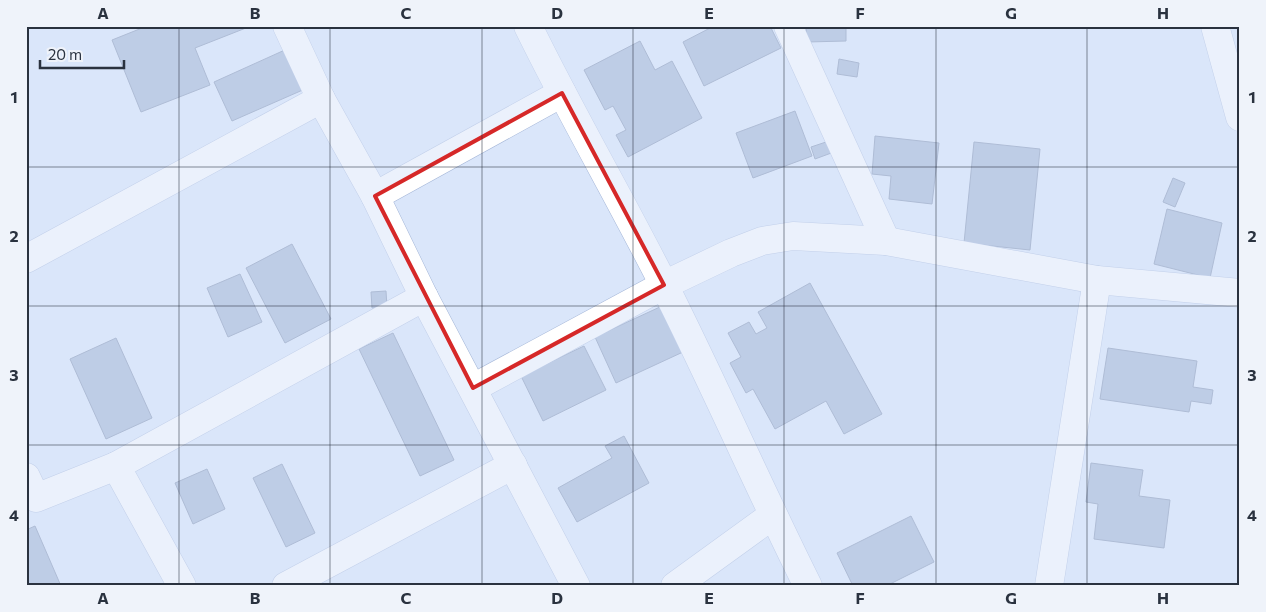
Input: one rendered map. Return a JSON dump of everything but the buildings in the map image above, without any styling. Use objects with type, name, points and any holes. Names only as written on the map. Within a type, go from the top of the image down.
[{"type":"street","points":[[287,26],[321,99],[375,196],[424,297],[576,586]]},
{"type":"street","points":[[528,26],[562,94],[664,285],[772,516],[808,586]]},
{"type":"street","points":[[788,26],[886,241]]},
{"type":"street","points":[[1210,27],[1240,117]]},
{"type":"street","points":[[375,196],[562,94]]},
{"type":"street","points":[[26,259],[321,99]]},
{"type":"street","points":[[473,388],[664,285],[731,253],[762,240],[793,236],[886,241],[1097,280],[1240,293]]},
{"type":"street","points":[[1049,586],[1097,280]]},
{"type":"street","points":[[29,492],[116,466],[424,297]]},
{"type":"street","points":[[286,586],[513,465]]},
{"type":"street","points":[[116,466],[182,586]]},
{"type":"street","points":[[674,586],[772,516]]},
{"type":"highlighted area","points":[[562,93],[664,285],[473,388],[375,196]]}]
